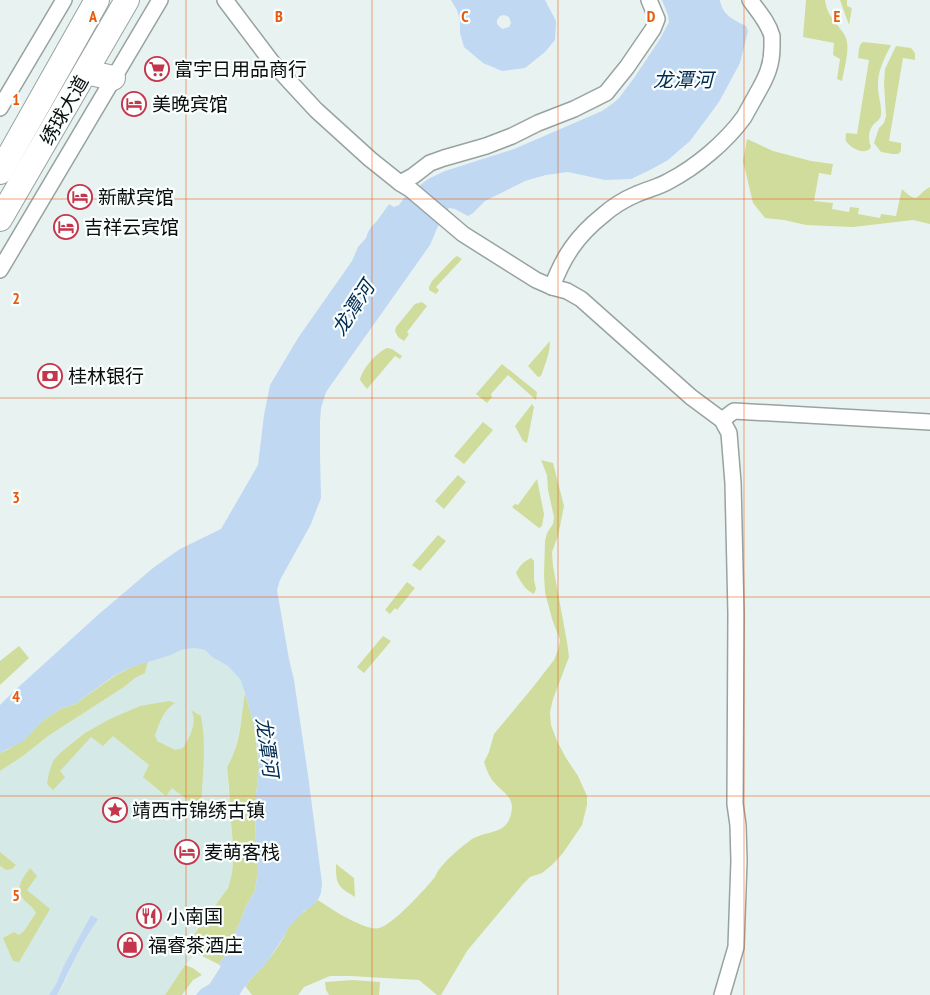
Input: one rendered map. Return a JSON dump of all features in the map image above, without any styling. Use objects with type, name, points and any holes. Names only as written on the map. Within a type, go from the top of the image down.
[{"type":"main road","name":"绣球大道","points":[[0,172],[97,0]]},
{"type":"main road","name":"绣球大道","points":[[0,219],[127,0]]},
{"type":"main road","points":[[86,72],[113,78]]},
{"type":"street","points":[[0,108],[64,0]]},
{"type":"street","points":[[0,270],[160,0]]},
{"type":"street","points":[[225,0],[271,61],[316,110],[370,159],[463,234],[528,274],[552,287],[581,299],[690,397],[722,420],[729,434],[733,483],[736,613],[735,804],[739,861],[736,947],[722,995]]},
{"type":"street","points":[[405,186],[413,176],[430,163],[512,136],[538,123],[574,109],[606,92],[627,68],[653,29],[657,19],[649,0]]},
{"type":"street","points":[[552,287],[563,261],[572,246],[588,227],[618,204],[638,193],[670,181],[704,158],[723,141],[743,117],[767,75],[772,58],[772,37],[766,22],[750,0]]},
{"type":"street","points":[[722,420],[734,411],[930,422]]},
{"type":"shaded area","name":"靖西市锦绣古镇","points":[[194,648],[205,650],[212,657],[228,666],[240,679],[245,693],[242,718],[233,759],[227,767],[233,850],[232,878],[228,888],[186,944],[196,953],[185,965],[165,995],[57,995],[97,919],[91,915],[49,995],[0,995],[0,771],[48,736],[145,673],[148,661],[171,655],[181,650]]},
{"type":"green space","points":[[806,0],[825,0],[829,14],[845,36],[847,51],[842,81],[837,79],[840,59],[833,55],[834,43],[803,37]]},
{"type":"green space","points":[[840,0],[847,0],[847,6],[852,8],[849,25]]},
{"type":"green space","points":[[863,42],[891,45],[878,81],[881,115],[872,126],[870,132],[871,147],[865,151],[850,146],[846,141],[846,133],[857,134],[869,60],[858,58],[859,47]]},
{"type":"green space","points":[[896,46],[911,48],[915,53],[915,60],[903,58],[889,141],[901,143],[901,151],[898,154],[893,154],[881,152],[874,143],[879,128],[884,123],[886,116],[885,69]]},
{"type":"green space","points":[[747,139],[773,151],[811,161],[833,164],[831,175],[819,173],[814,201],[833,203],[832,209],[849,212],[850,207],[859,208],[858,214],[880,218],[881,214],[896,216],[902,189],[915,198],[930,187],[930,224],[913,220],[853,227],[806,225],[765,218],[753,203],[743,161]]},
{"type":"green space","points":[[457,256],[462,259],[436,287],[439,290],[436,294],[429,290],[432,281]]},
{"type":"green space","points":[[422,302],[427,306],[407,332],[409,334],[404,341],[398,337],[395,331],[396,327],[415,304]]},
{"type":"green space","points":[[550,341],[546,363],[541,376],[538,377],[528,366]]},
{"type":"green space","points":[[387,348],[402,356],[400,359],[395,356],[367,389],[360,380],[361,376],[371,361]]},
{"type":"green space","points":[[502,364],[537,392],[536,400],[508,375],[491,394],[492,397],[487,403],[476,394]]},
{"type":"green space","points":[[532,404],[534,407],[527,443],[523,441],[515,426]]},
{"type":"green space","points":[[483,422],[493,430],[464,464],[454,456]]},
{"type":"green space","points":[[541,460],[553,463],[564,506],[558,536],[552,552],[569,657],[553,699],[550,712],[551,725],[557,741],[578,776],[587,796],[587,805],[582,825],[563,853],[542,873],[530,877],[523,884],[467,951],[441,995],[437,995],[419,980],[330,976],[304,987],[298,995],[252,995],[246,987],[250,981],[274,952],[292,922],[318,900],[357,923],[379,928],[409,906],[435,877],[444,863],[460,848],[478,836],[500,829],[509,821],[512,808],[509,798],[492,780],[484,762],[494,734],[554,660],[560,640],[545,592],[545,541],[547,533],[553,524],[554,517],[547,475]]},
{"type":"green space","points":[[458,475],[466,482],[444,509],[435,501]]},
{"type":"green space","points":[[537,479],[544,514],[542,526],[539,528],[512,507],[515,504],[518,505]]},
{"type":"green space","points":[[438,535],[446,541],[420,571],[412,565]]},
{"type":"green space","points":[[531,558],[534,561],[536,589],[534,594],[526,588],[516,573],[522,564]]},
{"type":"green space","points":[[407,582],[415,588],[397,610],[395,608],[390,614],[385,610]]},
{"type":"green space","points":[[383,636],[391,641],[364,673],[357,667]]},
{"type":"green space","points":[[19,646],[29,658],[0,685],[0,661]]},
{"type":"green space","points":[[148,661],[145,673],[48,736],[0,771],[0,753],[9,749],[31,733],[41,722],[60,709],[75,704],[116,675]]},
{"type":"green space","points":[[245,693],[254,725],[259,767],[256,795],[255,843],[257,877],[255,891],[247,904],[225,956],[218,964],[196,953],[186,945],[228,888],[231,880],[233,847],[227,767],[238,740]]},
{"type":"green space","points":[[169,701],[175,703],[160,721],[155,735],[157,741],[175,750],[183,748],[190,734],[194,719],[191,710],[201,716],[204,751],[201,810],[172,788],[166,796],[143,777],[149,765],[113,736],[103,746],[91,737],[60,771],[65,777],[53,790],[47,784],[53,761],[85,733],[110,719],[140,706]]},
{"type":"green space","points":[[0,852],[16,865],[12,869],[6,870],[0,867]]},
{"type":"green space","points":[[336,864],[354,878],[355,897],[344,890],[337,881]]},
{"type":"green space","points":[[30,868],[37,876],[27,890],[50,909],[19,962],[13,961],[3,938],[14,932],[19,935],[24,931],[36,913],[20,892],[20,884]]},
{"type":"green space","points":[[185,965],[202,975],[193,980],[182,995],[165,995]]},
{"type":"green space","points":[[353,980],[380,982],[379,995],[329,995],[326,990],[325,982]]},
{"type":"water","points":[[451,0],[545,0],[556,21],[555,40],[545,52],[525,68],[502,71],[483,63],[464,47],[457,10]],"holes":[[[500,16],[509,17],[511,23],[509,27],[502,29],[497,24],[497,20]]]},
{"type":"water","points":[[662,0],[720,0],[723,10],[733,19],[746,26],[748,31],[740,63],[719,102],[690,141],[668,160],[631,179],[605,180],[568,172],[546,175],[525,181],[485,201],[468,216],[449,208],[441,219],[430,245],[326,392],[321,408],[320,422],[321,498],[311,524],[280,580],[277,590],[294,680],[308,775],[322,883],[321,893],[318,900],[289,927],[265,965],[249,981],[246,987],[218,964],[225,956],[247,904],[255,891],[257,877],[255,843],[258,755],[254,725],[240,679],[228,666],[212,657],[205,650],[194,648],[181,650],[115,675],[75,704],[60,709],[41,722],[24,741],[0,753],[0,705],[99,614],[153,568],[180,549],[221,529],[258,465],[270,385],[298,338],[352,261],[358,247],[366,238],[372,226],[389,204],[394,207],[399,205],[404,198],[428,179],[445,171],[514,149],[602,111],[612,104],[634,78],[669,22]]},
{"type":"water","points":[[91,915],[98,919],[80,948],[57,995],[49,995],[56,984]]},
{"type":"water","points":[[215,981],[232,995],[196,995],[201,989]]},
{"type":"waterway","name":"龙潭河","points":[[221,995],[256,941]]},
{"type":"place","name":"富宇日用品商行","points":[[157,69]]},
{"type":"place","name":"美晚宾馆","points":[[134,104]]},
{"type":"place","name":"新献宾馆","points":[[80,197]]},
{"type":"place","name":"吉祥云宾馆","points":[[66,227]]},
{"type":"place","name":"桂林银行","points":[[50,376]]},
{"type":"place","name":"靖西市锦绣古镇","points":[[115,810]]},
{"type":"place","name":"麦萌客栈","points":[[187,852]]},
{"type":"place","name":"小南国","points":[[149,916]]},
{"type":"place","name":"福睿茶酒庄","points":[[130,945]]}]
